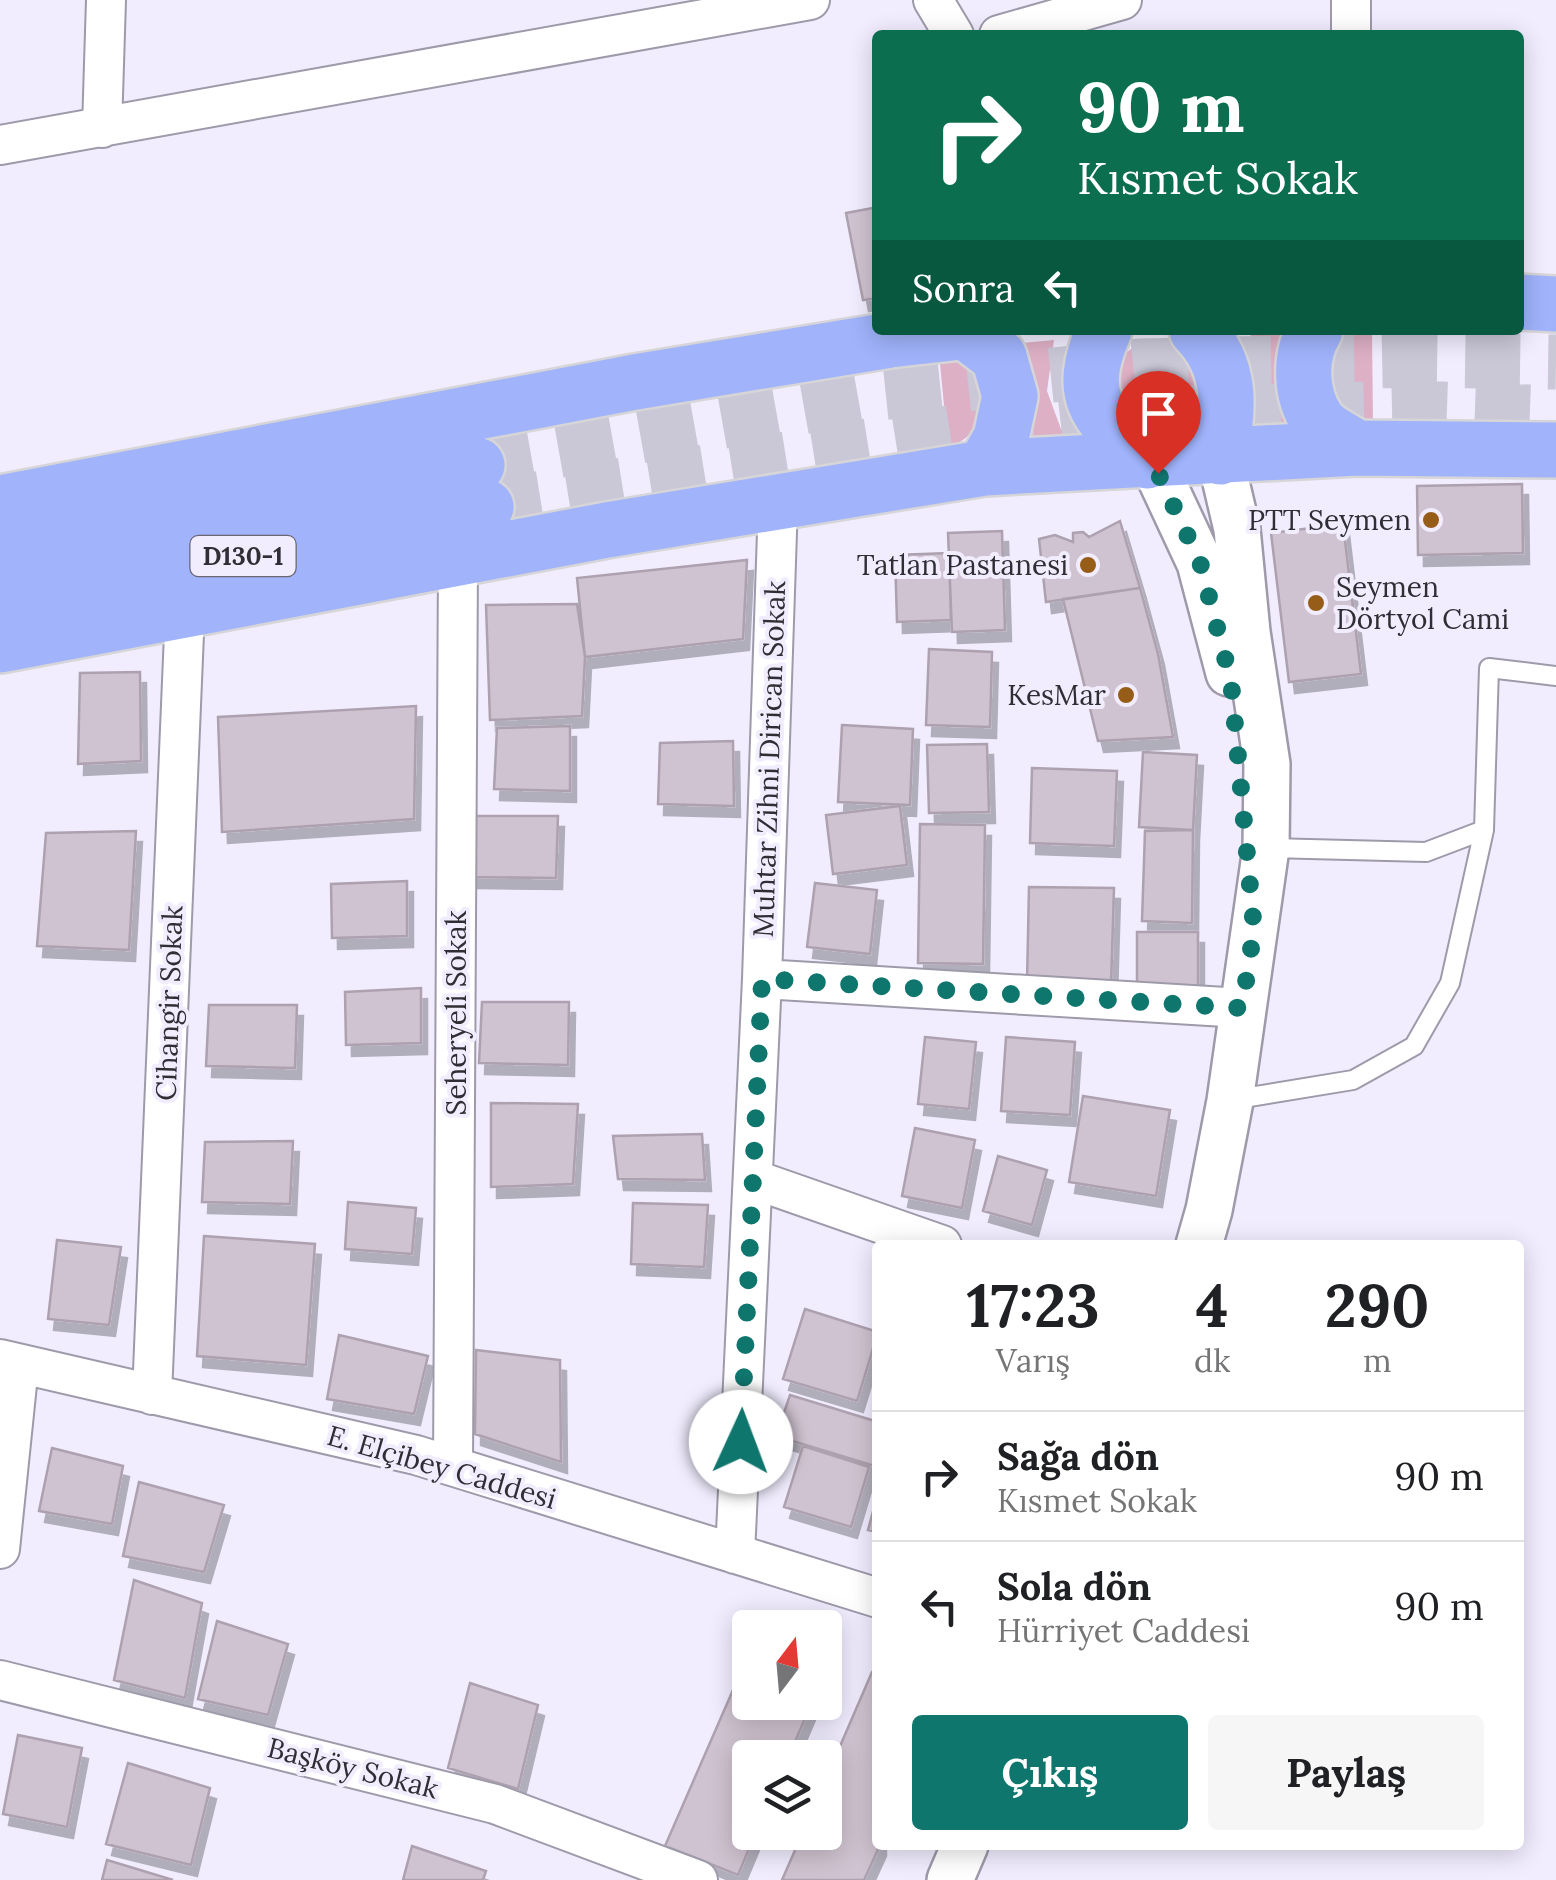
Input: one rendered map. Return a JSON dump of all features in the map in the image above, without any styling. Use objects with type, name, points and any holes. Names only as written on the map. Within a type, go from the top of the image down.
[{"type":"highway","points":[[1524,302],[1556,304]]},
{"type":"highway","points":[[0,503],[635,382],[936,335]]},
{"type":"highway","points":[[976,335],[999,357],[1010,396],[1001,438],[984,468]]},
{"type":"highway","points":[[1102,335],[1092,368],[1095,405],[1104,421],[1148,462]]},
{"type":"highway","points":[[1201,335],[1226,376],[1226,423],[1220,457]]},
{"type":"highway","points":[[1311,335],[1303,381],[1319,422],[1357,448]]},
{"type":"highway","points":[[0,645],[607,530],[984,468],[1357,448],[1556,450]]},
{"type":"highway","name":"D130-1","points":[[0,551],[481,486],[70,590],[0,601]]},
{"type":"street","points":[[102,128],[106,0]]},
{"type":"street","points":[[0,145],[810,0]]},
{"type":"street","points":[[933,0],[951,30]]},
{"type":"street","points":[[1017,30],[1122,0]]},
{"type":"street","points":[[1351,0],[1351,30]]},
{"type":"street","points":[[1200,1240],[1230,1100],[1266,848],[1267,764],[1246,632],[1237,529],[1220,457]]},
{"type":"street","points":[[1148,462],[1158,473],[1200,562],[1231,681],[1254,929]]},
{"type":"street","name":"Muhtar Zihni Dirican Sokak","points":[[736,1554],[762,979],[778,502]]},
{"type":"street","name":"Seheryeli Sokak","points":[[453,1466],[458,560]]},
{"type":"street","name":"Cihangir Sokak","points":[[152,1395],[185,610]]},
{"type":"street","points":[[762,979],[1242,1008]]},
{"type":"street","points":[[753,1179],[928,1240]]},
{"type":"street","points":[[0,1549],[10,1361]]},
{"type":"street","name":"E. Elçibey Caddesi","points":[[10,1361],[453,1466],[872,1596]]},
{"type":"street","name":"Başköy Sokak","points":[[0,1680],[495,1804],[698,1880]]},
{"type":"street","points":[[950,1880],[963,1850]]},
{"type":"lane","points":[[1230,1100],[1353,1080],[1414,1046],[1450,982],[1484,830],[1489,668],[1556,676]]},
{"type":"lane","points":[[1266,848],[1426,852],[1484,830]]},
{"type":"shaded area","points":[[1250,335],[1292,335],[1299,424],[1259,426],[1259,353]]},
{"type":"shaded area","points":[[1340,335],[1372,335],[1373,421],[1351,420],[1331,393],[1327,373],[1334,343]]},
{"type":"shaded area","points":[[1054,340],[1047,391],[1061,429],[1069,433],[1024,441],[1011,344]]},
{"type":"shaded area","points":[[1157,340],[1174,343],[1188,352],[1197,366],[1197,400],[1188,414],[1174,423],[1157,426],[1140,423],[1126,414],[1117,400],[1114,383],[1117,366],[1126,352],[1140,343]]},
{"type":"shaded area","points":[[939,353],[961,355],[983,371],[982,407],[976,426],[948,448]]},
{"type":"building","points":[[872,208],[872,299],[863,300],[846,213]]},
{"type":"building","points":[[1522,484],[1523,553],[1418,555],[1417,486]]},
{"type":"building","name":"Tatlan Pastanesi","points":[[1120,521],[1140,588],[1046,602],[1039,539],[1055,535],[1073,542],[1073,533],[1083,532],[1089,537]]},
{"type":"building","name":"Seymen Dörtyol Cami","points":[[1343,524],[1361,674],[1289,682],[1271,533]]},
{"type":"building","points":[[1002,531],[1005,630],[952,632],[948,533]]},
{"type":"building","points":[[949,553],[951,620],[897,622],[895,555]]},
{"type":"building","points":[[747,560],[743,639],[585,657],[577,578]]},
{"type":"building","name":"KesMar","points":[[1140,588],[1158,654],[1173,737],[1098,741],[1063,599]]},
{"type":"building","points":[[577,604],[585,657],[582,716],[490,720],[486,605]]},
{"type":"building","points":[[929,649],[992,652],[990,727],[926,725]]},
{"type":"building","points":[[140,672],[141,761],[78,764],[80,673]]},
{"type":"building","points":[[416,706],[414,819],[222,832],[218,717]]},
{"type":"building","points":[[842,725],[913,729],[910,805],[838,802]]},
{"type":"building","points":[[570,726],[570,791],[494,789],[497,728]]},
{"type":"building","points":[[733,741],[734,806],[658,804],[660,743]]},
{"type":"building","points":[[987,744],[989,812],[929,813],[927,745]]},
{"type":"building","points":[[1143,752],[1197,755],[1193,830],[1139,827]]},
{"type":"building","points":[[1032,768],[1117,771],[1114,846],[1030,843]]},
{"type":"building","points":[[900,806],[907,865],[833,874],[826,815]]},
{"type":"building","points":[[470,816],[558,816],[556,878],[468,877]]},
{"type":"building","points":[[920,824],[985,825],[983,964],[918,963]]},
{"type":"building","points":[[1193,830],[1192,923],[1142,921],[1145,831]]},
{"type":"building","points":[[136,831],[129,950],[37,946],[46,833]]},
{"type":"building","points":[[407,881],[407,936],[332,938],[331,884]]},
{"type":"building","points":[[815,883],[877,890],[870,954],[807,947]]},
{"type":"building","points":[[1029,887],[1114,888],[1111,985],[1027,983]]},
{"type":"building","points":[[1137,932],[1198,932],[1198,999],[1137,999]]},
{"type":"building","points":[[421,988],[421,1043],[346,1045],[345,992]]},
{"type":"building","points":[[482,1002],[569,1002],[568,1065],[479,1063]]},
{"type":"building","points":[[209,1005],[297,1005],[295,1068],[206,1066]]},
{"type":"building","points":[[925,1037],[976,1042],[969,1109],[918,1104]]},
{"type":"building","points":[[1006,1037],[1075,1042],[1070,1115],[1001,1111]]},
{"type":"building","points":[[1083,1096],[1170,1110],[1156,1196],[1069,1182]]},
{"type":"building","points":[[491,1103],[578,1104],[573,1184],[491,1187]]},
{"type":"building","points":[[915,1128],[975,1140],[962,1208],[902,1196]]},
{"type":"building","points":[[702,1134],[705,1180],[618,1179],[613,1136]]},
{"type":"building","points":[[293,1141],[290,1204],[202,1202],[205,1142]]},
{"type":"building","points":[[998,1156],[1047,1170],[1032,1225],[983,1211]]},
{"type":"building","points":[[348,1202],[416,1208],[412,1254],[345,1249]]},
{"type":"building","points":[[633,1203],[708,1205],[704,1267],[631,1264]]},
{"type":"building","points":[[204,1236],[315,1244],[306,1365],[197,1356]]},
{"type":"building","points":[[57,1240],[121,1247],[109,1325],[48,1319]]},
{"type":"building","points":[[805,1309],[872,1330],[872,1352],[857,1401],[783,1379]]},
{"type":"building","points":[[339,1335],[428,1356],[414,1414],[327,1399]]},
{"type":"building","points":[[476,1350],[560,1360],[561,1462],[475,1434]]},
{"type":"building","points":[[790,1395],[872,1420],[872,1465],[776,1436]]},
{"type":"building","points":[[803,1446],[869,1467],[851,1527],[784,1507]]},
{"type":"building","points":[[52,1448],[123,1466],[112,1524],[39,1511]]},
{"type":"building","points":[[139,1482],[224,1505],[204,1572],[123,1556]]},
{"type":"building","points":[[134,1580],[202,1603],[185,1698],[114,1680]]},
{"type":"building","points":[[217,1621],[288,1644],[268,1715],[198,1699]]},
{"type":"building","points":[[872,1672],[872,1850],[878,1850],[864,1880],[782,1880],[795,1850],[842,1850],[842,1742]]},
{"type":"building","points":[[470,1683],[538,1705],[518,1789],[448,1768]]},
{"type":"building","points":[[732,1692],[732,1720],[804,1720],[796,1740],[732,1740],[732,1850],[748,1850],[738,1875],[665,1846]]},
{"type":"building","points":[[18,1735],[82,1748],[67,1827],[3,1814]]},
{"type":"building","points":[[128,1763],[210,1788],[191,1865],[106,1844]]},
{"type":"building","points":[[412,1846],[486,1871],[483,1880],[403,1880]]},
{"type":"building","points":[[107,1860],[173,1880],[102,1880]]},
{"type":"tunnel","points":[[477,465],[881,393],[1139,366],[1416,360],[1556,362]]},
{"type":"tunnel","points":[[486,507],[961,431],[1101,415],[1414,408],[1556,413]]},
{"type":"place","name":"PTT Seymen","points":[[1431,520]]},
{"type":"place","name":"Tatlan Pastanesi","points":[[1088,565]]},
{"type":"place","name":"Seymen Dörtyol Cami","points":[[1316,603]]},
{"type":"place","name":"KesMar","points":[[1126,695]]},
{"type":"route","points":[[741,1442],[762,979],[1242,1008],[1254,929],[1231,681],[1200,562],[1158,473]]}]
